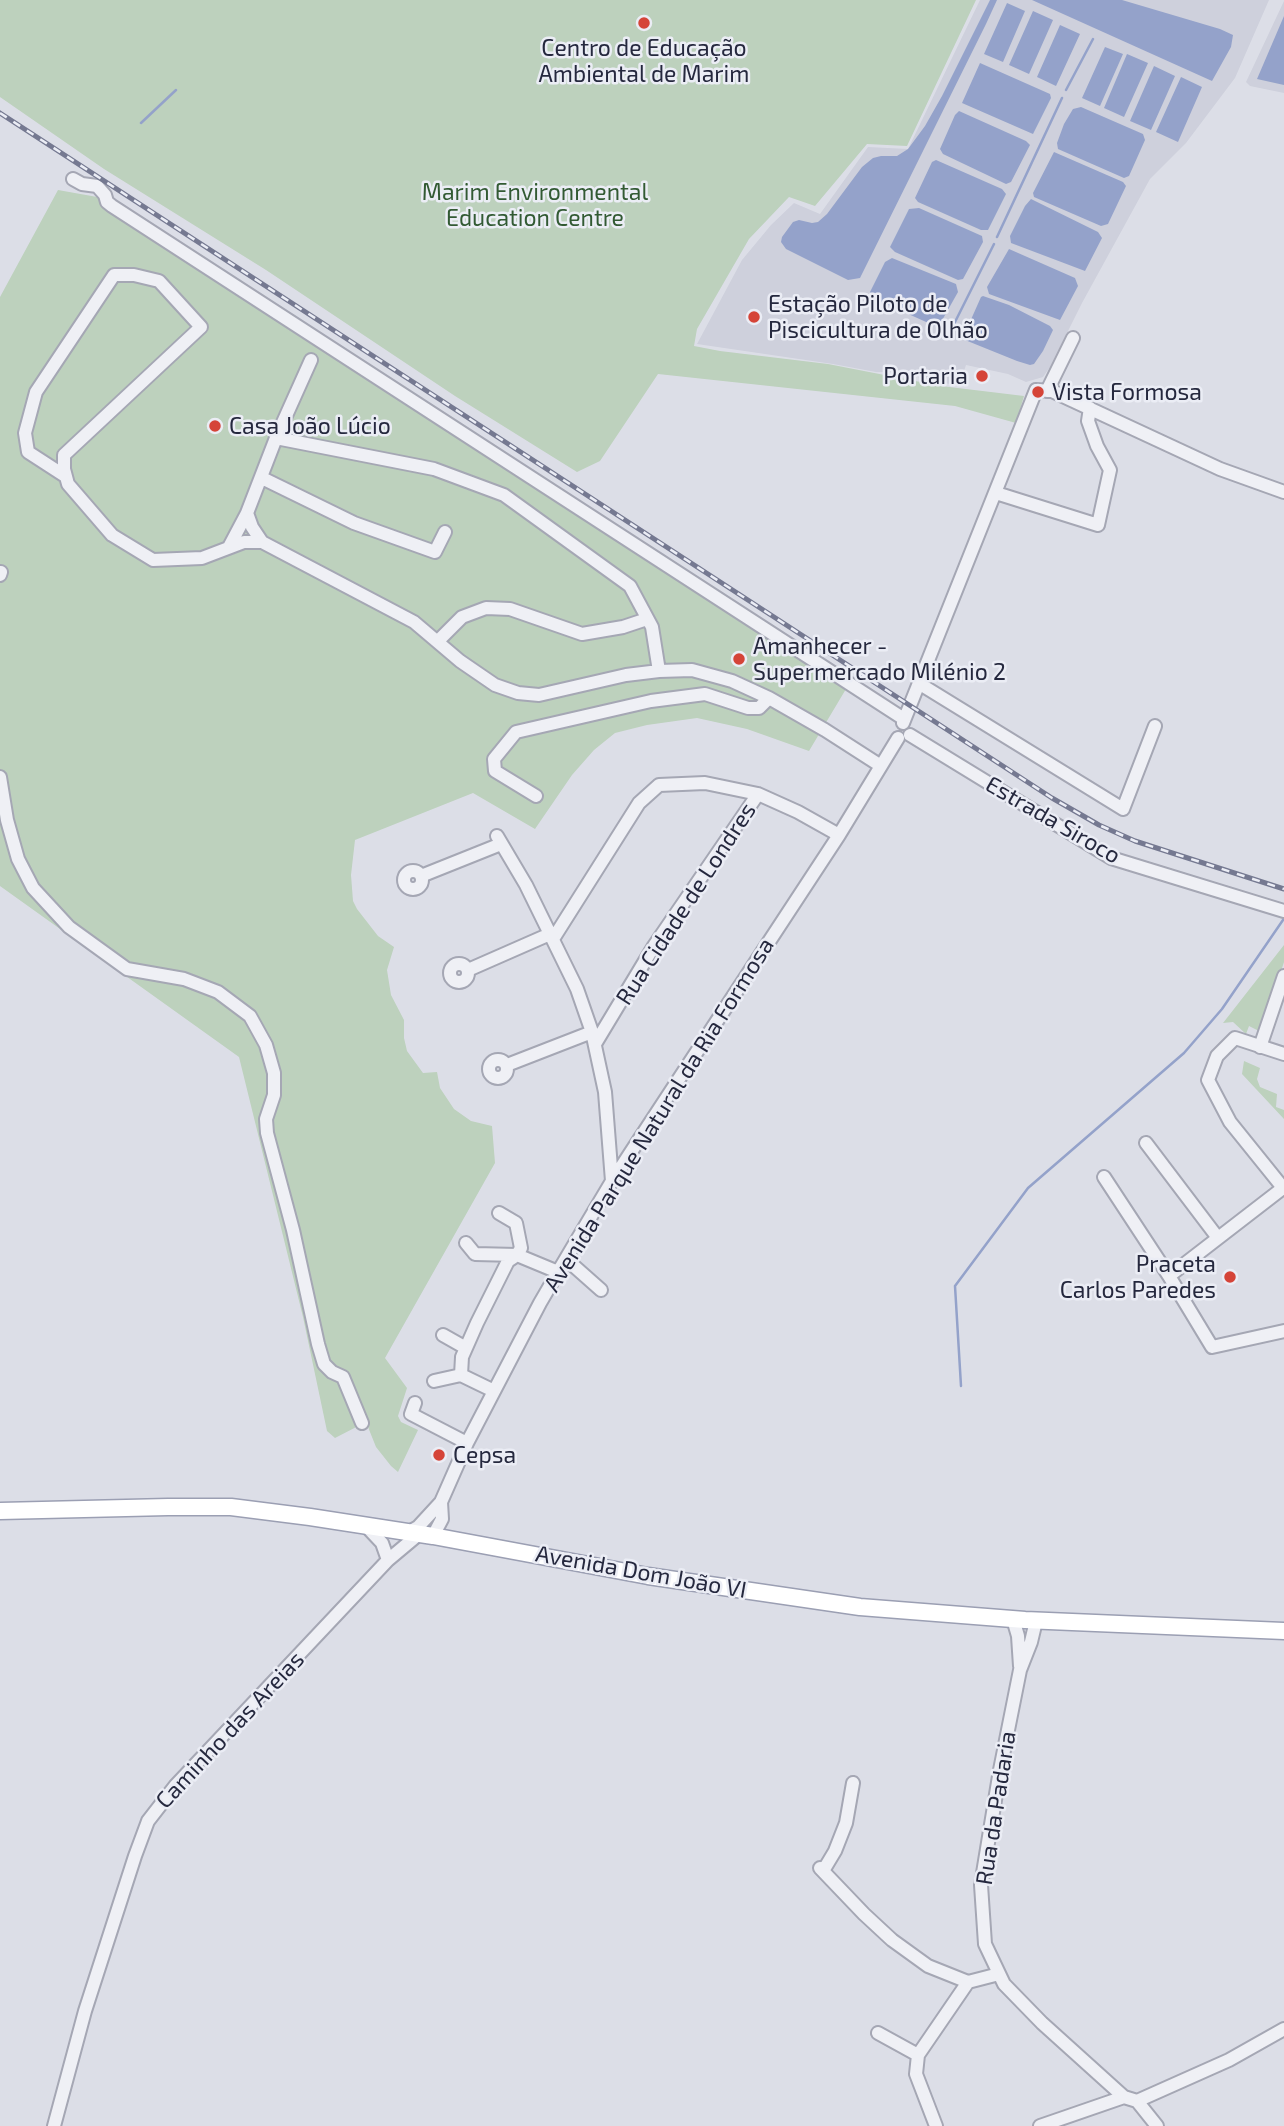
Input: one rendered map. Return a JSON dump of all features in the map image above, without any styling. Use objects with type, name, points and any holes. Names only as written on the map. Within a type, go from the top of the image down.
[{"type":"main road","name":"Avenida Dom João VI","points":[[0,1511],[231,1507],[465,1542],[648,1576],[860,1607],[1036,1621],[1284,1631]]},
{"type":"street","points":[[73,179],[82,184],[97,186],[107,202],[113,206],[903,721],[911,729],[904,736]]},
{"type":"street","points":[[65,476],[28,452],[25,433],[36,392],[114,275],[134,275],[159,281],[201,327],[64,455],[68,484],[112,535],[153,560],[202,558],[244,542],[262,542],[414,622],[460,661],[495,685],[518,693],[539,695],[626,675],[659,671],[692,670],[732,681],[769,698],[827,731],[881,766]]},
{"type":"street","points":[[1047,391],[1073,338]]},
{"type":"street","points":[[229,547],[247,513],[276,438],[311,360]]},
{"type":"street","points":[[903,721],[1037,390],[1052,391],[1220,468],[1284,492]]},
{"type":"street","points":[[996,493],[1098,525],[1110,470],[1088,421],[1090,408]]},
{"type":"street","points":[[276,438],[434,469],[504,495],[630,586],[652,627],[659,671]]},
{"type":"street","points":[[262,478],[354,523],[435,552],[445,532]]},
{"type":"street","points":[[247,513],[262,542]]},
{"type":"street","points":[[438,641],[461,617],[486,608],[510,609],[582,634],[623,627],[648,619]]},
{"type":"street","points":[[920,684],[1123,809],[1155,726]]},
{"type":"street","points":[[536,796],[495,771],[494,759],[516,732],[651,701],[705,694],[748,708],[759,708],[769,698]]},
{"type":"street","name":"Avenida Parque Natural da Ria Formosa","points":[[436,1517],[467,1443],[540,1303],[612,1181],[839,835],[881,766],[904,736]]},
{"type":"street","name":"Estrada Siroco","points":[[904,736],[1111,858],[1284,911]]},
{"type":"street","points":[[0,777],[7,820],[19,859],[33,888],[69,927],[127,969],[184,979],[218,992],[250,1016],[266,1045],[274,1073],[274,1095],[266,1119],[267,1133],[293,1230],[318,1344],[324,1364],[343,1377],[362,1423]]},
{"type":"street","points":[[468,970],[551,937],[639,803],[659,785],[705,783],[758,794],[839,835]]},
{"type":"street","name":"Rua Cidade de Londres","points":[[593,1038],[613,1013],[654,946],[758,794]]},
{"type":"street","points":[[421,876],[499,840],[526,885],[577,989],[585,1012],[605,1092],[612,1181]]},
{"type":"street","points":[[1260,1047],[1284,976]]},
{"type":"street","name":"Rua Cidade de Londres","points":[[585,1012],[594,1018],[613,1013]]},
{"type":"street","points":[[507,1065],[593,1038]]},
{"type":"street","points":[[1169,1276],[1284,1188],[1230,1122],[1208,1080],[1217,1056],[1234,1038],[1284,1054]]},
{"type":"street","points":[[1146,1143],[1218,1238]]},
{"type":"street","points":[[1104,1177],[1212,1347],[1284,1331]]},
{"type":"street","points":[[461,1375],[462,1357],[466,1348],[508,1261],[517,1255],[521,1248],[516,1223],[499,1213]]},
{"type":"street","points":[[466,1243],[475,1254],[517,1255],[558,1272]]},
{"type":"street","points":[[566,1259],[601,1290]]},
{"type":"street","points":[[443,1335],[466,1348]]},
{"type":"street","points":[[434,1381],[461,1375],[494,1391]]},
{"type":"street","points":[[415,1403],[411,1414],[467,1443]]},
{"type":"street","points":[[366,1526],[390,1554],[436,1517],[449,1531],[465,1542]]},
{"type":"street","name":"Caminho das Areias","points":[[54,2126],[86,2011],[148,1821],[176,1785],[390,1554],[436,1517]]},
{"type":"street","points":[[1013,1619],[1018,1636],[1020,1670]]},
{"type":"street","points":[[1020,1670],[1036,1621]]},
{"type":"street","name":"Rua da Padaria","points":[[1020,1670],[981,1885],[985,1944],[1004,1984],[1042,2023],[1124,2097],[1137,2101]]},
{"type":"street","points":[[853,1783],[846,1823],[835,1851],[822,1870],[892,1940],[928,1966],[968,1982],[999,1974]]},
{"type":"street","points":[[936,2126],[916,2074],[918,2055],[968,1982]]},
{"type":"street","points":[[1157,2126],[1137,2101],[1229,2060],[1284,2029]]},
{"type":"street","points":[[878,2033],[918,2055]]},
{"type":"street","points":[[1040,2126],[1124,2097]]},
{"type":"shaded area","name":"Estação Piloto de Piscicultura de Olhão","points":[[980,0],[1269,0],[1235,78],[1186,143],[1150,179],[1043,377],[1026,382],[1008,374],[966,365],[959,386],[894,372],[876,372],[697,344],[742,260],[771,225],[794,203],[820,214],[868,147],[908,149]]},
{"type":"shaded area","points":[[1284,1],[1284,93],[1250,86],[1246,82]]},
{"type":"green space","name":"Marim Environmental Education Centre","points":[[0,0],[976,0],[907,146],[867,144],[815,206],[789,197],[749,239],[697,329],[694,346],[828,364],[941,386],[1024,396],[1016,423],[955,406],[658,374],[600,461],[577,472],[455,396],[266,270],[104,169],[0,97]]},
{"type":"green space","points":[[58,190],[114,200],[846,689],[809,751],[747,729],[697,718],[647,725],[615,733],[594,750],[572,775],[535,829],[473,793],[355,840],[351,875],[353,901],[378,936],[394,947],[387,970],[391,995],[404,1020],[407,1051],[423,1073],[437,1072],[440,1088],[454,1109],[471,1121],[492,1126],[495,1163],[385,1358],[407,1388],[398,1416],[401,1422],[418,1430],[398,1472],[376,1447],[366,1422],[335,1438],[327,1431],[303,1317],[239,1057],[0,886],[0,297]]},
{"type":"green space","points":[[1284,945],[1284,962],[1261,1032],[1249,1026],[1246,1034],[1233,1022],[1223,1023]]},
{"type":"green space","points":[[1244,1061],[1260,1068],[1257,1079],[1260,1087],[1277,1094],[1276,1107],[1284,1110],[1284,1119],[1242,1074]]},
{"type":"water","points":[[990,0],[997,0],[860,278],[848,280],[786,249],[781,242],[782,237],[793,222],[818,222],[862,167],[873,158],[897,156],[908,149],[942,96]]},
{"type":"water","points":[[1032,0],[1122,0],[1220,29],[1233,35],[1231,47],[1212,81]]},
{"type":"water","points":[[1007,3],[1025,11],[1003,62],[984,54]]},
{"type":"water","points":[[1033,11],[1053,20],[1029,74],[1009,65]]},
{"type":"water","points":[[1284,16],[1284,85],[1257,79]]},
{"type":"water","points":[[1060,25],[1080,34],[1056,86],[1037,77]]},
{"type":"water","points":[[1105,47],[1123,54],[1100,106],[1082,98]]},
{"type":"water","points":[[1127,54],[1148,63],[1124,117],[1104,108]]},
{"type":"water","points":[[980,63],[1050,94],[1051,98],[1033,134],[962,103]]},
{"type":"water","points":[[1154,66],[1175,76],[1151,130],[1130,121]]},
{"type":"water","points":[[1181,77],[1202,87],[1178,142],[1156,132]]},
{"type":"water","points":[[1081,107],[1143,134],[1145,140],[1129,176],[1124,178],[1058,149],[1057,143],[1064,124],[1073,109]]},
{"type":"water","points":[[959,111],[1030,145],[1011,182],[1006,184],[943,154],[940,149]]},
{"type":"water","points":[[1054,152],[1123,182],[1126,186],[1108,224],[1101,226],[1034,197],[1033,193]]},
{"type":"water","points":[[936,160],[1002,189],[1006,194],[988,230],[981,230],[918,202],[915,198],[932,162]]},
{"type":"water","points":[[1031,199],[1098,232],[1102,238],[1085,271],[1011,243],[1010,236]]},
{"type":"water","points":[[919,208],[982,236],[983,242],[963,279],[958,280],[895,252],[890,247],[909,209]]},
{"type":"water","points":[[1009,249],[1075,278],[1078,286],[1060,320],[989,294],[987,287]]},
{"type":"water","points":[[892,258],[956,284],[958,292],[940,324],[935,326],[875,299],[870,292],[885,262]]},
{"type":"water","points":[[983,296],[1009,305],[1053,330],[1034,364],[1017,361],[965,340],[965,333]]},
{"type":"waterway","points":[[1066,90],[1093,39]]},
{"type":"waterway","points":[[141,123],[176,90]]},
{"type":"waterway","points":[[997,237],[1062,98]]},
{"type":"waterway","points":[[951,330],[994,244]]},
{"type":"waterway","points":[[961,1386],[955,1286],[1028,1188],[1184,1053],[1222,1009],[1283,920]]},
{"type":"railway","points":[[0,113],[1052,798],[1099,825],[1135,841],[1284,889]]},
{"type":"place","name":"Centro de Educação Ambiental de Marim","points":[[644,23]]},
{"type":"place","name":"Estação Piloto de Piscicultura de Olhão","points":[[754,317]]},
{"type":"place","name":"Portaria","points":[[982,376]]},
{"type":"place","name":"Vista Formosa","points":[[1038,392]]},
{"type":"place","name":"Casa João Lúcio","points":[[215,426]]},
{"type":"place","name":"Amanhecer - Supermercado Milénio 2","points":[[739,659]]},
{"type":"place","name":"Praceta Carlos Paredes","points":[[1230,1277]]},
{"type":"place","name":"Cepsa","points":[[439,1455]]}]
